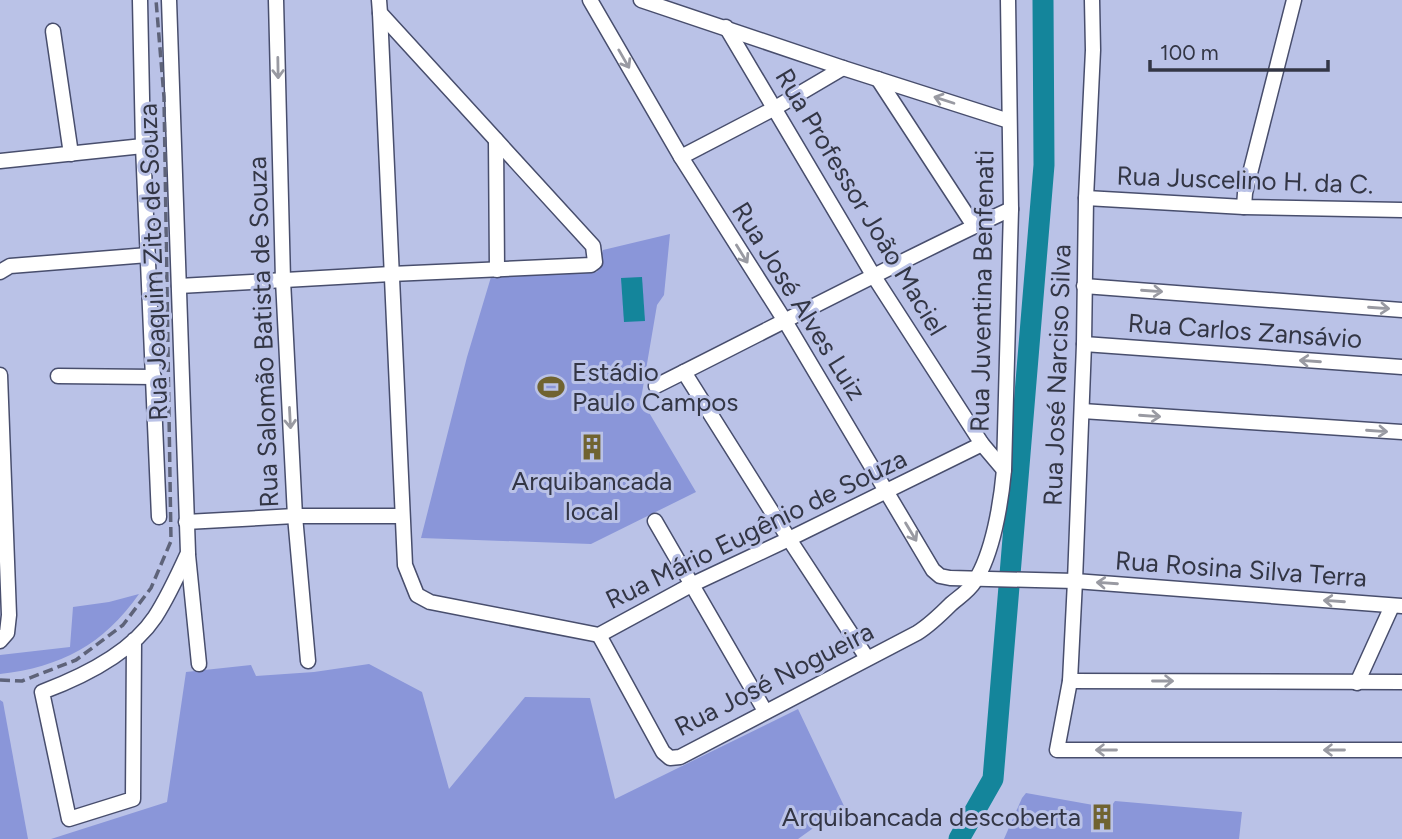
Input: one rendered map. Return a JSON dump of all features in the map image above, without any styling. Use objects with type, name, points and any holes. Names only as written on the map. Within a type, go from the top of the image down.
[{"type":"street","points":[[140,0],[143,146],[159,517]]},
{"type":"street","name":"Rua Joaquim Zito de Souza","points":[[169,0],[186,522],[199,664]]},
{"type":"street","name":"Rua Salomão Batista de Souza","points":[[276,0],[283,280],[295,516],[308,662]]},
{"type":"street","name":"Rua José Alves Luiz","points":[[590,0],[681,157],[785,321],[933,570],[940,576],[950,578],[1060,580]]},
{"type":"street","points":[[641,0],[1009,121]]},
{"type":"street","name":"Rua Juventina Benfenati","points":[[977,579],[995,526],[1004,470],[1011,209],[1008,0]]},
{"type":"street","name":"Rua José Narciso Silva","points":[[1092,0],[1093,50],[1075,581],[1070,681],[1057,750],[1402,750]]},
{"type":"street","points":[[1244,207],[1245,193],[1294,0]]},
{"type":"street","points":[[179,286],[590,265],[595,262],[593,246],[379,6]]},
{"type":"street","points":[[186,522],[295,516],[402,516],[379,6]]},
{"type":"street","name":"Rua Professor João Maciel","points":[[726,27],[873,275],[982,444],[1004,470]]},
{"type":"street","points":[[53,31],[71,154]]},
{"type":"street","points":[[681,157],[775,108],[843,68]]},
{"type":"street","points":[[878,79],[974,226]]},
{"type":"street","points":[[496,140],[497,270]]},
{"type":"street","points":[[0,161],[143,146]]},
{"type":"street","name":"Rua Juscelino H. da C.","points":[[1086,198],[1244,207],[1402,210]]},
{"type":"street","points":[[656,386],[873,275],[1011,209]]},
{"type":"street","points":[[0,271],[10,266],[148,255]]},
{"type":"street","points":[[1084,286],[1402,310]]},
{"type":"street","name":"Rua Carlos Zansávio","points":[[1084,344],[1402,368]]},
{"type":"street","points":[[684,372],[867,658]]},
{"type":"street","points":[[0,375],[7,633],[0,641]]},
{"type":"street","points":[[58,376],[154,377]]},
{"type":"street","points":[[1082,411],[1402,432]]},
{"type":"street","name":"Rua Mário Eugênio de Souza","points":[[402,516],[405,565],[417,595],[430,602],[598,635],[691,585],[982,444]]},
{"type":"street","points":[[655,521],[765,712]]},
{"type":"street","points":[[134,640],[133,799],[69,819],[43,692],[71,681],[106,662],[134,640],[154,619],[188,553]]},
{"type":"street","name":"Rua José Nogueira","points":[[598,635],[663,752],[670,758],[680,757],[928,626],[977,579]]},
{"type":"street","name":"Rua Rosina Silva Terra","points":[[1060,580],[1397,606]]},
{"type":"street","points":[[1357,683],[1397,606]]},
{"type":"street","points":[[1070,681],[1402,682]]},
{"type":"shaded area","name":"Estádio Paulo Campos","points":[[670,234],[664,295],[657,305],[641,399],[696,492],[591,544],[421,538],[467,357],[491,277],[597,272],[603,250]]},
{"type":"shaded area","points":[[642,277],[645,321],[624,322],[621,278]]},
{"type":"shaded area","points":[[139,594],[111,627],[79,651],[42,666],[0,674],[0,655],[70,647],[73,607]]},
{"type":"shaded area","points":[[369,664],[422,692],[449,789],[525,697],[590,698],[615,799],[798,709],[844,806],[798,839],[51,839],[167,802],[186,672],[251,665],[256,676],[314,672]]},
{"type":"shaded area","points":[[0,700],[3,702],[28,839],[0,839]]},
{"type":"shaded area","points":[[1026,793],[1110,808],[1115,801],[1242,812],[1239,839],[1004,839]]},
{"type":"waterway","points":[[959,839],[993,779],[1044,165],[1043,0]]},
{"type":"railway","points":[[0,680],[22,681],[76,660],[123,625],[151,588],[171,541],[164,97],[156,0]]},
{"type":"place","name":"Estádio Paulo Campos","points":[[551,387]]},
{"type":"place","name":"Arquibancada local","points":[[592,447]]},
{"type":"place","name":"Arquibancada descoberta","points":[[1102,817]]}]
